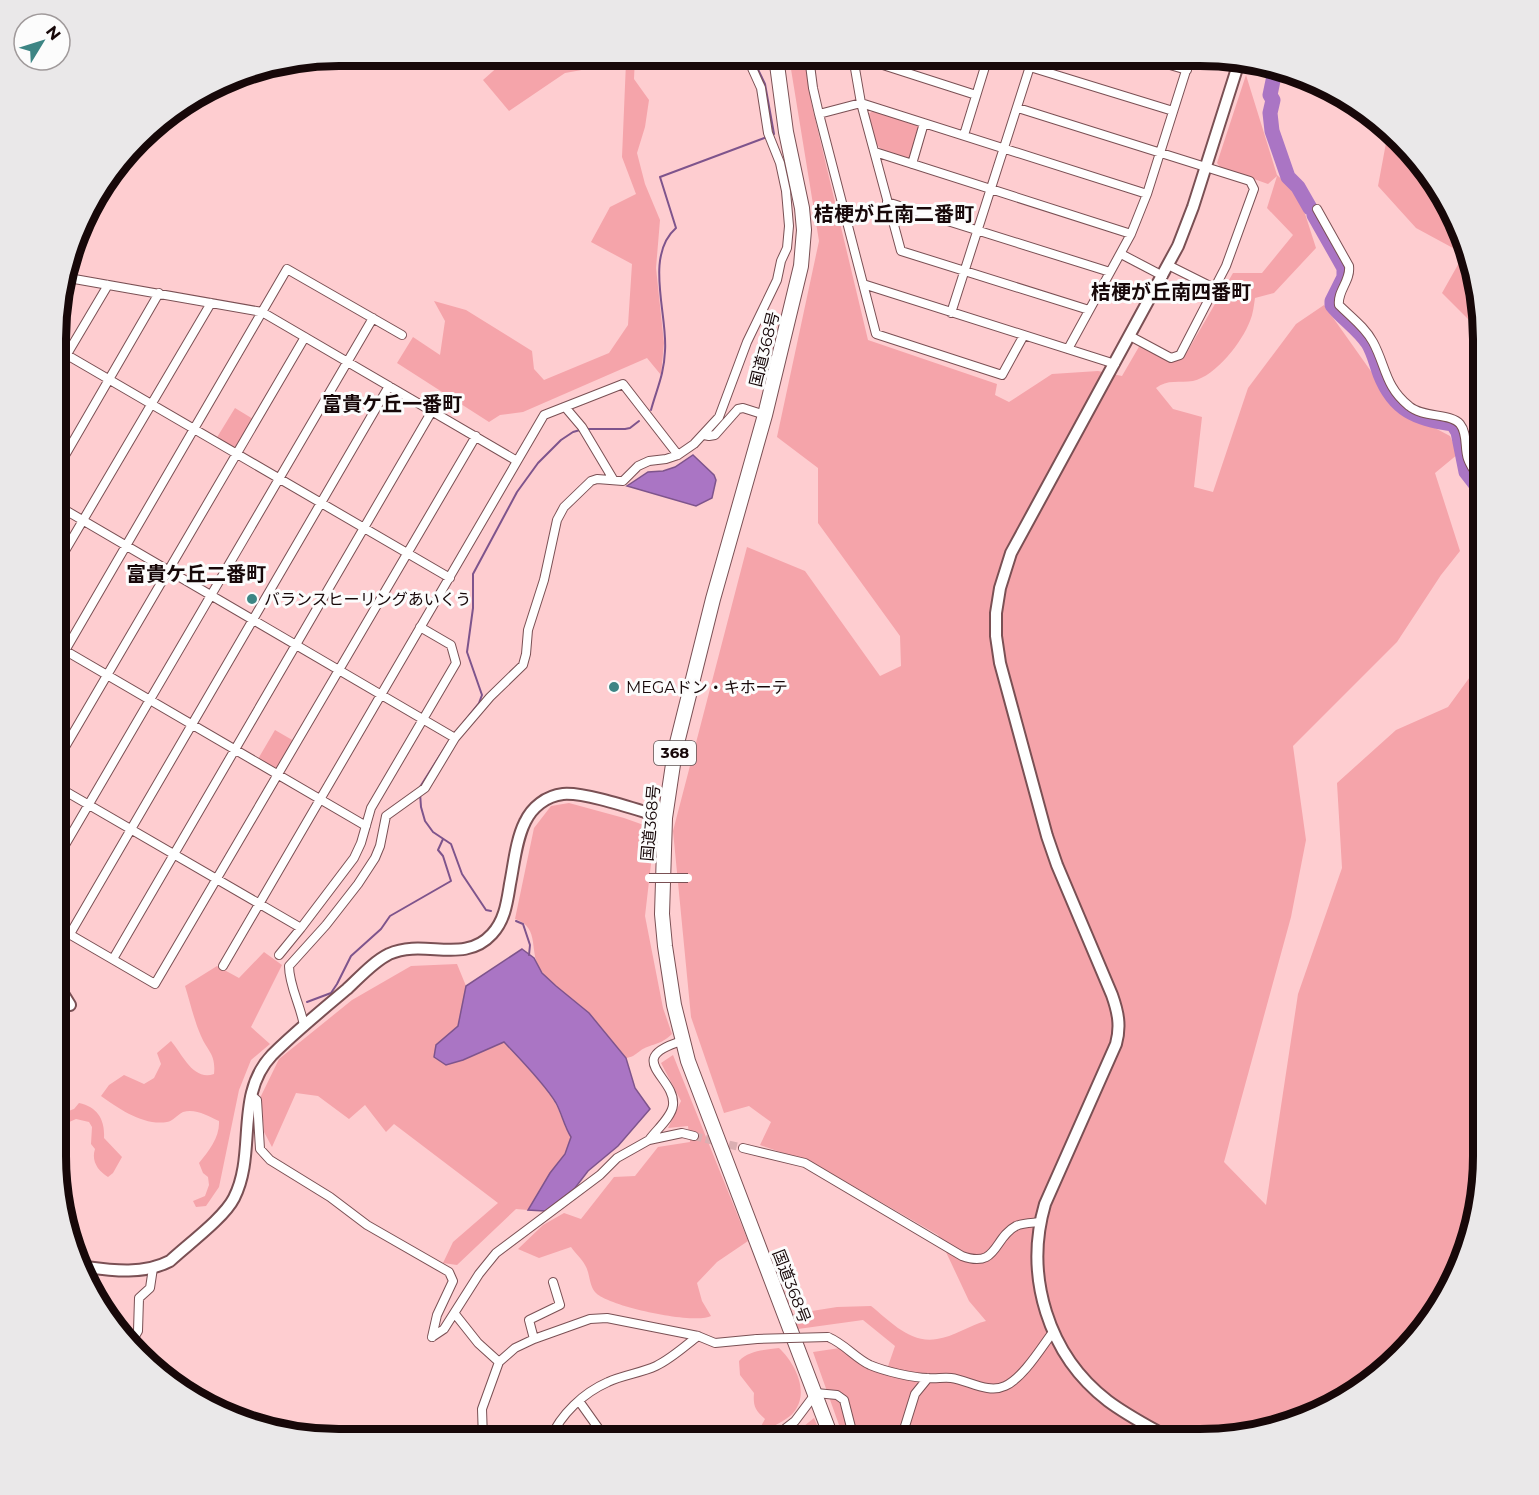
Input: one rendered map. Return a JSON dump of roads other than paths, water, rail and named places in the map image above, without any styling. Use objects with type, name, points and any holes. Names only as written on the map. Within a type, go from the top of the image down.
[{"type":"highway","name":"国道368号","points":[[777,66],[786,132],[800,188],[804,230],[801,266],[765,415],[713,599],[675,751],[665,818],[663,914],[669,977],[682,1041],[829,1429]]},
{"type":"street","points":[[304,1026],[289,966],[326,925],[364,876],[380,846],[386,816],[425,788],[452,736],[525,662],[528,630],[544,580],[560,513],[567,503],[591,482],[613,479],[623,481],[638,466],[649,461],[678,455],[704,435],[719,417],[747,342],[777,280],[781,261],[788,248],[786,191],[780,163],[770,137],[761,88],[751,66]]},
{"type":"street","points":[[811,66],[819,114],[876,334],[1002,375],[1024,335]]},
{"type":"street","points":[[855,66],[861,103],[901,251],[1089,310]]},
{"type":"street","points":[[886,66],[976,95]]},
{"type":"street","points":[[964,135],[985,66]]},
{"type":"street","points":[[1173,66],[1187,70]]},
{"type":"street","points":[[1068,349],[1131,234],[1147,194],[1188,66]]},
{"type":"street","points":[[951,313],[1030,67],[1173,111]]},
{"type":"street","points":[[1153,1429],[1120,1410],[1095,1390],[1066,1355],[1053,1332],[1043,1302],[1037,1256],[1040,1222],[1045,1204],[1116,1044],[1119,1017],[1112,995],[1057,865],[1043,822],[1000,663],[996,636],[996,613],[1001,581],[1011,553],[1168,266],[1193,207],[1237,68]]},
{"type":"street","points":[[819,114],[861,103],[1147,194]]},
{"type":"street","points":[[1017,108],[1250,181],[1254,189],[1232,254],[1180,355],[1171,358],[1130,336]]},
{"type":"street","points":[[912,164],[924,123]]},
{"type":"street","points":[[874,152],[1131,234]]},
{"type":"street","points":[[887,202],[1110,272]]},
{"type":"street","points":[[1317,209],[1349,266],[1350,274],[1338,300],[1339,305],[1367,332],[1390,385],[1406,404],[1421,413],[1451,418],[1461,424],[1465,434],[1468,462],[1473,469]]},
{"type":"street","points":[[1121,254],[1163,276]]},
{"type":"street","points":[[1168,266],[1216,289]]},
{"type":"street","points":[[66,643],[126,546],[287,269],[402,334]]},
{"type":"street","points":[[72,279],[262,312],[517,461]]},
{"type":"street","points":[[863,284],[1115,364]]},
{"type":"street","points":[[108,285],[67,355],[450,578]]},
{"type":"street","points":[[66,454],[159,294]]},
{"type":"street","points":[[66,549],[211,303]]},
{"type":"street","points":[[66,843],[374,318]]},
{"type":"street","points":[[66,745],[305,337]]},
{"type":"street","points":[[223,966],[544,416],[623,384],[678,455]]},
{"type":"street","points":[[70,934],[389,386]]},
{"type":"street","points":[[565,407],[584,431],[613,479]]},
{"type":"street","points":[[704,435],[715,435],[738,409],[743,408],[765,415]]},
{"type":"street","points":[[113,959],[432,411]]},
{"type":"street","points":[[66,932],[155,984],[476,436]]},
{"type":"street","points":[[66,511],[452,736]]},
{"type":"street","points":[[279,955],[354,858],[371,808],[456,663],[452,645],[420,627]]},
{"type":"street","points":[[66,651],[366,826]]},
{"type":"street","points":[[66,791],[301,928]]},
{"type":"street","points":[[90,1267],[127,1271],[153,1268],[170,1261],[231,1204],[242,1177],[250,1095],[264,1064],[304,1026],[387,955],[410,948],[466,949],[488,938],[502,921],[523,825],[533,809],[543,801],[561,794],[575,794],[665,818]]},
{"type":"street","points":[[649,878],[688,878]]},
{"type":"street","points":[[66,999],[70,1005]]},
{"type":"street","points":[[649,1140],[669,1114],[673,1103],[657,1071],[655,1059],[658,1051],[664,1046],[682,1041]]},
{"type":"street","points":[[250,1095],[257,1100],[260,1149],[270,1160],[330,1197],[367,1225],[449,1272],[453,1281],[437,1316],[432,1337],[444,1329],[472,1283],[496,1253],[600,1175],[617,1158],[649,1140],[682,1133],[694,1136]]},
{"type":"street","points":[[743,1148],[805,1163],[972,1260],[990,1255],[1013,1228],[1026,1223],[1040,1222]]},
{"type":"street","points":[[135,1337],[138,1331],[140,1298],[150,1288],[153,1268]]},
{"type":"street","points":[[534,1340],[529,1320],[560,1305],[553,1282]]},
{"type":"street","points":[[455,1314],[478,1343],[499,1362]]},
{"type":"street","points":[[483,1429],[482,1409],[499,1362],[515,1348],[590,1319],[614,1318],[698,1336],[715,1343],[828,1337],[840,1342],[860,1359],[873,1366],[927,1378],[952,1378],[989,1388],[1004,1387],[1027,1368],[1053,1332]]},
{"type":"street","points":[[554,1429],[579,1401],[609,1381],[658,1365],[698,1336]]},
{"type":"street","points":[[904,1429],[915,1394],[927,1378]]},
{"type":"street","points":[[785,1429],[795,1421],[816,1393],[837,1395],[844,1400],[851,1429]]},
{"type":"street","points":[[579,1401],[599,1429]]},
{"type":"waterway","points":[[756,66],[765,84],[774,134],[772,135]]},
{"type":"waterway","points":[[1274,76],[1270,95],[1273,100],[1270,113],[1272,131],[1288,177],[1298,187],[1310,208]]},
{"type":"waterway","points":[[651,410],[662,374],[665,351],[659,270],[661,254],[666,240],[676,228],[660,177],[767,137]]},
{"type":"waterway","points":[[1314,215],[1344,268],[1344,277],[1332,305],[1368,343],[1386,386],[1399,404],[1417,415],[1453,424],[1458,432],[1466,472],[1473,481]]},
{"type":"waterway","points":[[586,429],[625,429],[639,421]]},
{"type":"waterway","points":[[463,723],[479,703],[482,695],[467,652],[473,608],[473,574],[517,492],[538,463],[561,440],[580,430]]},
{"type":"waterway","points":[[420,787],[449,741]]},
{"type":"waterway","points":[[420,793],[425,821],[433,832],[451,844],[462,874],[486,910],[491,911]]},
{"type":"waterway","points":[[307,1002],[331,993],[351,956],[381,929],[390,916],[451,881],[443,856],[438,850],[443,839]]},
{"type":"waterway","points":[[516,921],[523,924],[530,945],[529,955]]},
{"type":"tunnel","points":[[694,1136],[743,1148]]},
{"type":"place","name":"バランスヒーリングあいくう","points":[[252,599]]},
{"type":"place","name":"MEGAドン・キホーテ","points":[[614,687]]},
{"type":"district","name":"桔梗が丘南二番町","points":[[894,214]]},
{"type":"district","name":"桔梗が丘南四番町","points":[[1171,292]]},
{"type":"district","name":"富貴ケ丘一番町","points":[[392,404]]},
{"type":"district","name":"富貴ケ丘二番町","points":[[196,574]]}]
